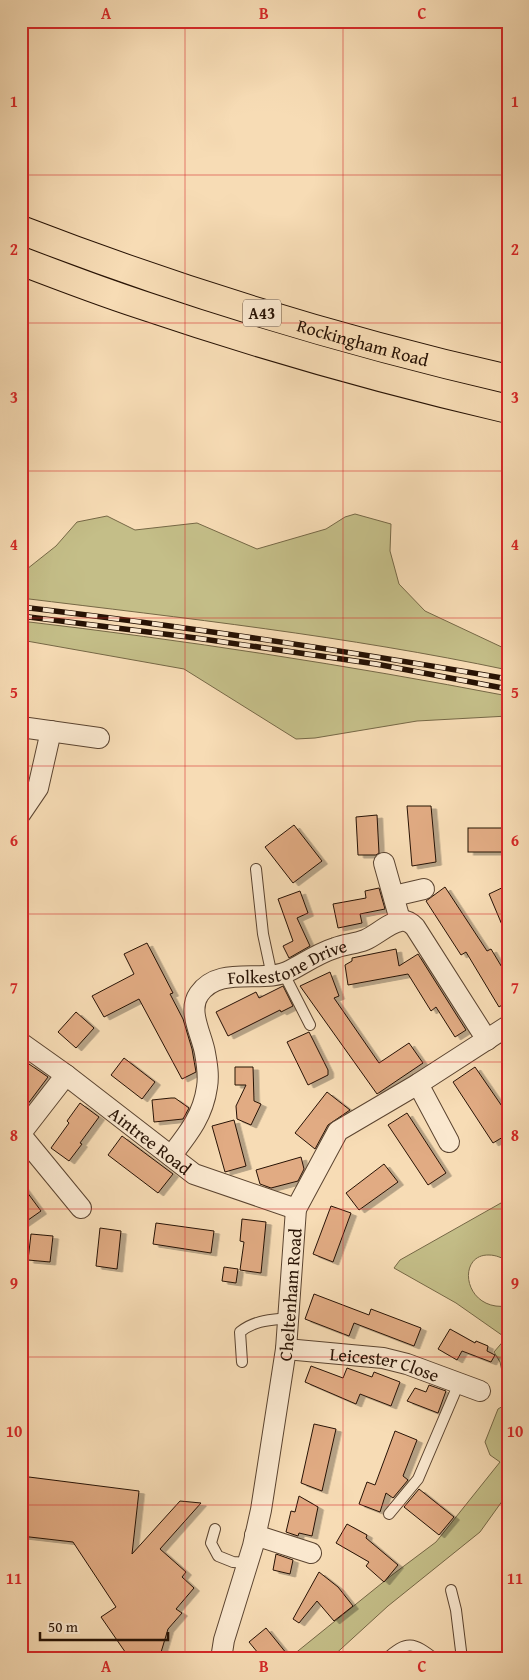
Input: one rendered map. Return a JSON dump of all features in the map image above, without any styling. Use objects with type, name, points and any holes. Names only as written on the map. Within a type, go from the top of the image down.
[{"type":"highway","name":"Rockingham Road","points":[[21,230],[142,274],[278,318],[382,348],[508,379]]},
{"type":"highway","name":"Rockingham Road","points":[[21,261],[138,304],[275,348],[371,375],[508,409]]},
{"type":"street","points":[[21,727],[99,738]]},
{"type":"street","points":[[21,813],[38,788],[51,731]]},
{"type":"street","points":[[384,863],[400,920],[415,926],[487,1040]]},
{"type":"street","points":[[394,896],[424,889]]},
{"type":"street","name":"Folkestone Drive","points":[[171,1156],[201,1113],[207,1087],[208,1069],[205,1050],[195,1017],[194,1004],[199,994],[221,978],[278,975],[321,953],[362,941],[400,920]]},
{"type":"street","name":"Cheltenham Road","points":[[221,1659],[224,1640],[248,1563],[261,1510],[286,1349],[296,1208],[338,1132],[418,1084],[508,1026]]},
{"type":"street","name":"Aintree Road","points":[[21,1043],[66,1075],[194,1174],[296,1208]]},
{"type":"street","points":[[66,1075],[21,1134],[81,1208]]},
{"type":"street","points":[[418,1084],[449,1142]]},
{"type":"street","name":"Leicester Close","points":[[286,1349],[383,1358],[407,1364],[480,1391]]},
{"type":"street","points":[[255,1534],[312,1553]]},
{"type":"lane","points":[[256,868],[264,934],[278,975],[310,1025]]},
{"type":"lane","points":[[242,1362],[240,1332],[262,1320],[288,1318]]},
{"type":"lane","points":[[389,1514],[418,1479],[459,1383]]},
{"type":"lane","points":[[215,1529],[211,1542],[218,1556],[233,1562],[248,1563]]},
{"type":"lane","points":[[451,1590],[456,1610],[462,1659]]},
{"type":"lane","points":[[386,1659],[400,1646],[409,1644],[426,1651],[435,1659]]},
{"type":"shaded area","points":[[355,514],[391,524],[390,551],[399,584],[425,611],[508,650],[508,670],[387,647],[21,598],[21,569],[27,569],[56,546],[77,522],[107,516],[135,530],[197,523],[257,549],[326,529],[345,517]]},
{"type":"shaded area","points":[[21,621],[265,654],[508,696],[508,716],[417,721],[315,738],[296,739],[184,669],[21,640]]},
{"type":"shaded area","points":[[508,1199],[508,1261],[492,1255],[478,1257],[472,1263],[469,1272],[469,1282],[481,1300],[493,1305],[508,1306],[508,1376],[502,1371],[500,1362],[494,1352],[506,1338],[456,1303],[394,1268],[400,1260]]},
{"type":"shaded area","points":[[508,1403],[508,1493],[480,1532],[388,1606],[330,1659],[288,1659],[436,1542],[500,1462],[490,1455],[485,1442],[498,1409]]},
{"type":"building","points":[[407,806],[431,806],[436,862],[412,866]]},
{"type":"building","points":[[377,815],[379,853],[376,855],[358,855],[356,817]]},
{"type":"building","points":[[294,825],[322,861],[293,883],[265,847]]},
{"type":"building","points":[[468,828],[508,828],[508,852],[468,852]]},
{"type":"building","points":[[508,885],[508,939],[489,894]]},
{"type":"building","points":[[445,887],[487,951],[491,949],[506,974],[503,976],[508,984],[508,1001],[499,1007],[466,952],[461,955],[426,901]]},
{"type":"building","points":[[379,888],[385,909],[360,914],[362,923],[338,928],[333,904],[366,898],[365,891]]},
{"type":"building","points":[[300,891],[308,913],[297,918],[310,946],[289,958],[283,946],[293,941],[278,899]]},
{"type":"building","points":[[147,943],[173,993],[170,994],[183,1019],[192,1049],[196,1072],[182,1079],[139,999],[104,1017],[92,996],[134,974],[124,954]]},
{"type":"building","points":[[396,949],[399,966],[418,954],[466,1030],[455,1037],[436,1007],[431,1011],[408,974],[348,985],[345,965],[352,961],[352,958]]},
{"type":"building","points":[[330,972],[339,996],[334,998],[379,1063],[409,1043],[423,1063],[377,1094],[300,986]]},
{"type":"building","points":[[283,986],[293,1006],[281,1012],[280,1010],[228,1036],[216,1012],[256,992],[259,998]]},
{"type":"building","points":[[76,1012],[94,1028],[76,1048],[58,1032]]},
{"type":"building","points":[[309,1032],[328,1070],[328,1075],[308,1085],[287,1042]]},
{"type":"building","points":[[124,1058],[155,1082],[142,1099],[111,1075]]},
{"type":"building","points":[[29,1064],[48,1077],[21,1113],[21,1074]]},
{"type":"building","points":[[235,1067],[253,1067],[254,1101],[261,1104],[251,1125],[237,1119],[236,1106],[246,1085],[235,1085]]},
{"type":"building","points":[[475,1067],[508,1115],[508,1134],[493,1143],[453,1082]]},
{"type":"building","points":[[327,1092],[350,1110],[328,1125],[315,1149],[295,1133]]},
{"type":"building","points":[[175,1098],[189,1108],[183,1119],[154,1122],[152,1100]]},
{"type":"building","points":[[80,1103],[99,1117],[69,1161],[51,1148],[69,1123],[67,1121]]},
{"type":"building","points":[[407,1113],[446,1173],[428,1185],[388,1125]]},
{"type":"building","points":[[234,1120],[246,1166],[225,1172],[212,1126]]},
{"type":"building","points":[[122,1136],[173,1174],[158,1193],[108,1155]]},
{"type":"building","points":[[301,1157],[304,1169],[298,1181],[271,1188],[260,1184],[256,1170]]},
{"type":"building","points":[[384,1164],[398,1182],[359,1210],[346,1193]]},
{"type":"building","points":[[21,1184],[41,1211],[21,1225]]},
{"type":"building","points":[[331,1206],[351,1213],[333,1262],[313,1254]]},
{"type":"building","points":[[242,1219],[266,1222],[261,1273],[240,1270],[244,1242],[240,1241]]},
{"type":"building","points":[[156,1223],[214,1231],[211,1253],[153,1244]]},
{"type":"building","points":[[100,1228],[121,1231],[117,1269],[96,1266]]},
{"type":"building","points":[[31,1234],[53,1236],[50,1262],[28,1260]]},
{"type":"building","points":[[224,1267],[238,1269],[236,1283],[222,1281]]},
{"type":"building","points":[[314,1294],[369,1315],[371,1309],[421,1328],[414,1346],[354,1323],[349,1336],[305,1319]]},
{"type":"building","points":[[450,1329],[475,1343],[476,1341],[488,1346],[487,1351],[495,1355],[491,1362],[462,1351],[457,1360],[438,1349]]},
{"type":"building","points":[[311,1366],[343,1378],[347,1368],[372,1377],[374,1372],[400,1382],[391,1406],[360,1394],[356,1404],[305,1382]]},
{"type":"building","points":[[429,1385],[446,1391],[438,1413],[407,1401],[415,1388],[426,1392]]},
{"type":"building","points":[[314,1424],[336,1429],[322,1491],[301,1483]]},
{"type":"building","points":[[395,1431],[417,1440],[403,1476],[408,1480],[393,1498],[386,1493],[380,1512],[359,1504],[367,1482],[375,1485]]},
{"type":"building","points":[[21,1476],[139,1491],[132,1554],[180,1501],[201,1503],[160,1549],[186,1572],[182,1577],[194,1588],[176,1609],[182,1613],[168,1629],[159,1659],[130,1659],[101,1617],[116,1607],[73,1542],[21,1536]]},
{"type":"building","points":[[419,1489],[454,1517],[439,1535],[404,1507]]},
{"type":"building","points":[[299,1496],[318,1507],[312,1536],[299,1533],[298,1536],[286,1532],[291,1511],[295,1512]]},
{"type":"building","points":[[347,1524],[367,1535],[366,1538],[398,1565],[384,1582],[366,1566],[369,1562],[336,1543]]},
{"type":"building","points":[[276,1554],[293,1560],[290,1574],[273,1570]]},
{"type":"building","points":[[319,1572],[338,1587],[353,1606],[334,1621],[317,1601],[299,1623],[293,1619]]},
{"type":"building","points":[[266,1628],[291,1659],[263,1659],[249,1642]]},
{"type":"railway","points":[[21,607],[265,640],[508,679]]},
{"type":"railway","points":[[21,616],[196,638],[376,664],[508,689]]}]
